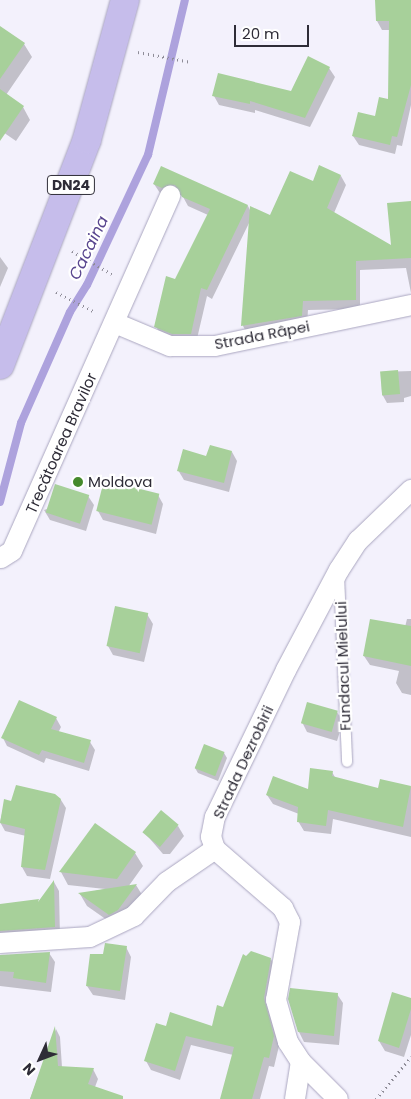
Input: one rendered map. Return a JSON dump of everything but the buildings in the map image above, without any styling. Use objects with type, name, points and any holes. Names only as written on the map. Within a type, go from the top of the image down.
[{"type":"main road","name":"DN24","points":[[0,365],[87,139],[114,48],[125,0]]},
{"type":"street","name":"Trecătoarea Bravilor","points":[[0,558],[12,551],[116,323],[170,196]]},
{"type":"street","name":"Strada Râpei","points":[[116,323],[170,346],[214,346],[411,305]]},
{"type":"street","name":"Strada Dezrobirii","points":[[215,849],[211,837],[216,817],[286,670],[339,570],[358,541],[406,498]]},
{"type":"street","points":[[0,942],[90,937],[134,916],[167,882],[215,849],[283,908],[290,922],[276,1000],[288,1042],[301,1062],[338,1099]]},
{"type":"street","points":[[295,1099],[301,1062]]},
{"type":"lane","name":"Fundacul Mielului","points":[[339,570],[347,762]]},
{"type":"path","points":[[114,48],[191,62]]},
{"type":"path","points":[[50,239],[132,285]]},
{"type":"path","points":[[34,280],[116,323]]},
{"type":"path","points":[[376,1099],[411,1057]]},
{"type":"waterway","name":"Cacaina","points":[[0,502],[21,423],[70,312],[87,285],[148,155],[185,0]]},
{"type":"place","name":"Moldova","points":[[78,482]]}]
